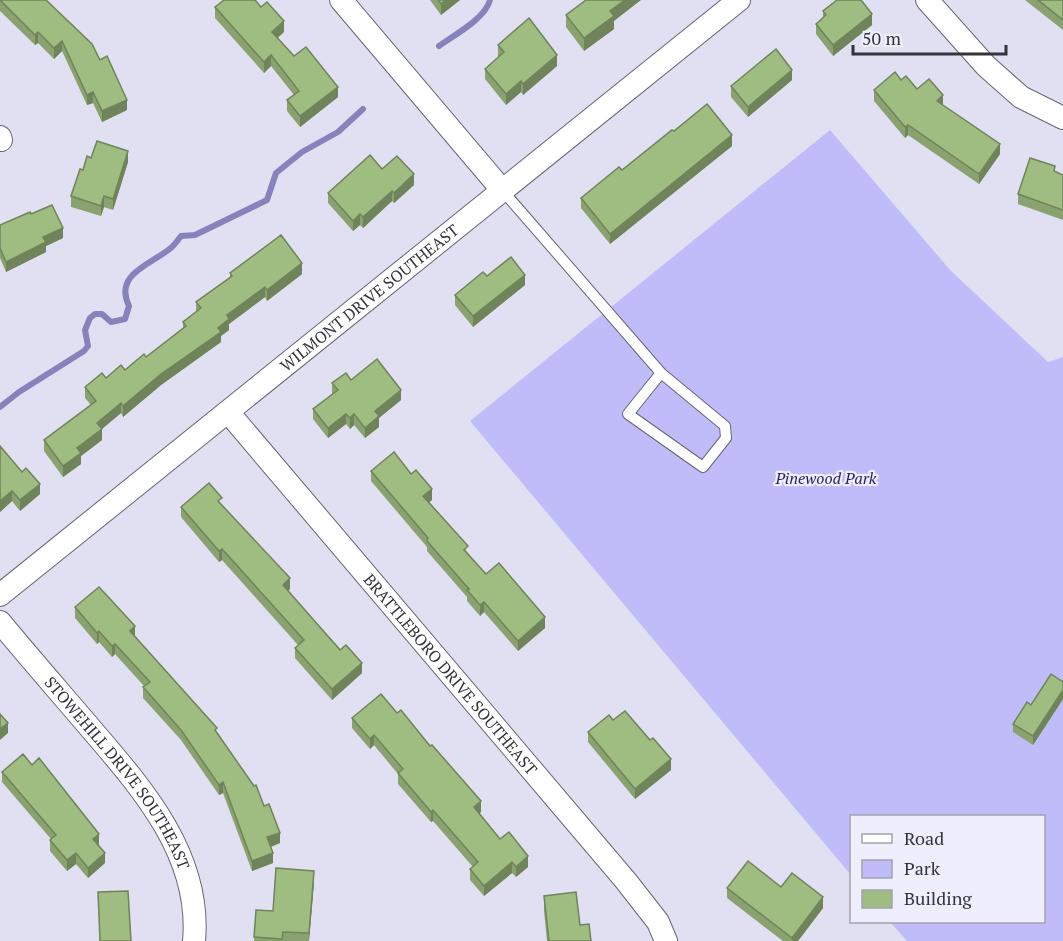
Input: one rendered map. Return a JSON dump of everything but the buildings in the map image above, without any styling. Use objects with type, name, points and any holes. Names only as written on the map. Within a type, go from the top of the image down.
[{"type":"street","points":[[341,0],[502,191]]},
{"type":"street","name":"WILMONT DRIVE SOUTHEAST","points":[[0,595],[740,0]]},
{"type":"street","points":[[927,0],[986,66],[1021,97],[1063,117]]},
{"type":"street","name":"BRATTLEBORO DRIVE SOUTHEAST","points":[[228,412],[626,881],[658,922],[666,941]]},
{"type":"street","name":"STOWEHILL DRIVE SOUTHEAST","points":[[0,622],[105,746],[163,820],[189,881],[195,910],[195,941]]},
{"type":"lane","points":[[502,191],[661,373],[725,426],[726,438],[703,467],[628,414],[661,373]]},
{"type":"green space","name":"Pinewood Park","points":[[830,130],[951,271],[1048,362],[1063,357],[1063,941],[907,941],[891,923],[1045,923],[1045,815],[850,815],[850,874],[470,421]]},
{"type":"waterway","points":[[439,46],[476,20],[490,0]]},
{"type":"waterway","points":[[0,407],[19,392],[84,351],[88,346],[85,330],[90,318],[95,314],[102,314],[111,322],[125,319],[129,306],[125,295],[126,285],[137,270],[172,247],[181,236],[195,235],[267,200],[276,173],[302,152],[338,132],[363,109]]}]
